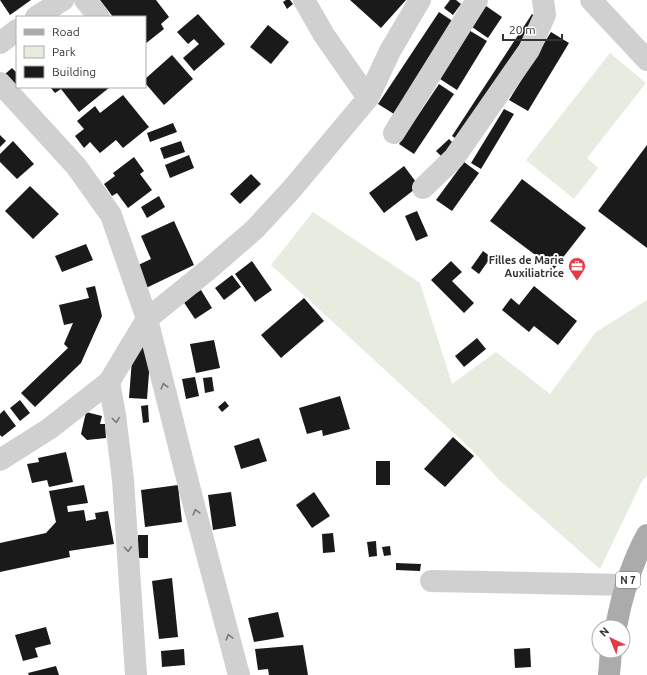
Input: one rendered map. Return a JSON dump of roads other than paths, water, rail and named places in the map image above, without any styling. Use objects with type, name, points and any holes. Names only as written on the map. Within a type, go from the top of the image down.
[{"type":"main road","name":"N 7","points":[[617,619],[619,609],[637,553],[647,535]]},
{"type":"main road","points":[[609,675],[610,659]]},
{"type":"street","points":[[38,16],[63,0]]},
{"type":"street","points":[[85,0],[98,16]]},
{"type":"street","points":[[304,0],[324,35],[368,98]]},
{"type":"street","points":[[0,460],[49,429],[108,382],[147,319],[209,269],[255,228],[291,190],[368,98],[390,50],[420,0]]},
{"type":"street","points":[[394,133],[477,0]]},
{"type":"street","points":[[423,188],[454,158],[529,50],[545,15],[543,0]]},
{"type":"street","points":[[591,0],[647,60]]},
{"type":"street","points":[[0,43],[16,31]]},
{"type":"street","points":[[0,83],[76,166],[111,214],[147,319],[192,498],[239,675]]},
{"type":"street","points":[[108,382],[115,415],[123,480],[136,675]]},
{"type":"street","points":[[431,581],[627,584]]},
{"type":"place","name":"Filles de Marie Auxiliatrice","points":[[577,281]]}]
